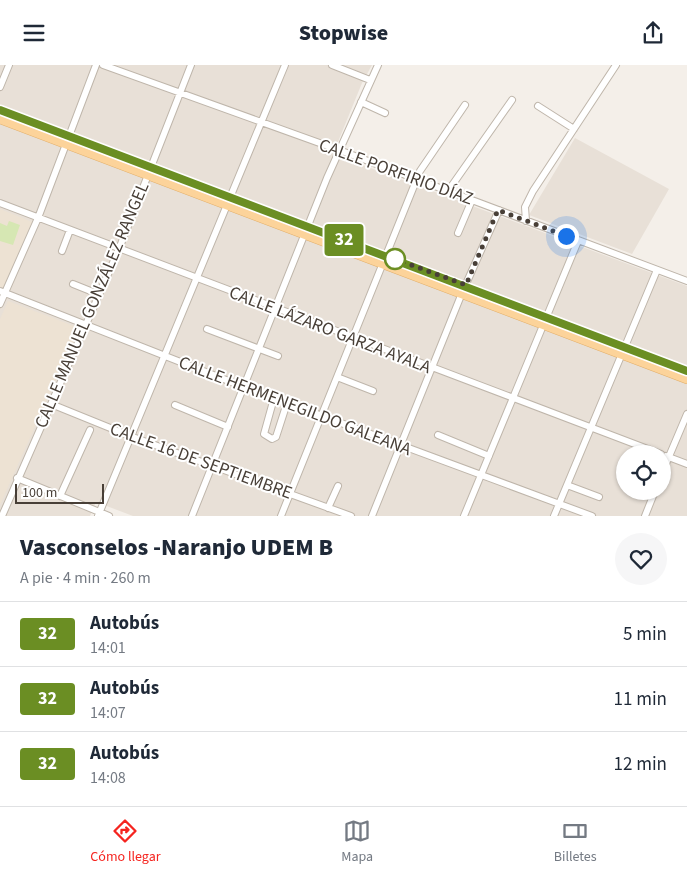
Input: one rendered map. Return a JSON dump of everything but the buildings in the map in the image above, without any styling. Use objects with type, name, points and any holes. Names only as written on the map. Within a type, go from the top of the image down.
[{"type":"main road","points":[[0,110],[68,139],[622,350],[687,379]]},
{"type":"main road","points":[[0,119],[68,139]]},
{"type":"main road","points":[[622,350],[687,371]]},
{"type":"street","points":[[0,87],[9,65]]},
{"type":"street","points":[[0,304],[2,292],[38,218],[96,65]]},
{"type":"street","name":"CALLE PORFIRIO DÍAZ","points":[[103,65],[339,150],[687,281]]},
{"type":"street","name":"CALLE MANUEL GONZÁLEZ RANGEL","points":[[2,516],[17,478],[119,249],[148,169],[190,65]]},
{"type":"street","points":[[99,514],[285,65]]},
{"type":"street","points":[[332,65],[370,80]]},
{"type":"street","points":[[192,516],[306,230],[339,150],[378,65]]},
{"type":"street","points":[[526,221],[525,207],[533,191],[616,65]]},
{"type":"street","points":[[448,191],[512,100]]},
{"type":"street","points":[[361,102],[385,113]]},
{"type":"street","points":[[281,516],[420,171],[465,105]]},
{"type":"street","points":[[538,106],[574,129]]},
{"type":"street","points":[[458,233],[472,200]]},
{"type":"street","name":"CALLE LÁZARO GARZA AYALA","points":[[0,203],[353,337],[432,369],[512,395],[638,445]]},
{"type":"street","points":[[372,516],[399,445],[498,210]]},
{"type":"street","points":[[62,251],[70,231]]},
{"type":"street","points":[[464,516],[512,395],[578,241]]},
{"type":"street","points":[[554,516],[622,350],[658,270]]},
{"type":"street","points":[[73,284],[98,294]]},
{"type":"street","name":"CALLE HERMENEGILDO GALEANA","points":[[2,292],[164,357],[592,516]]},
{"type":"street","points":[[207,329],[278,355]]},
{"type":"street","points":[[337,377],[373,391]]},
{"type":"street","points":[[274,398],[264,434],[272,439],[276,437],[287,403]]},
{"type":"street","name":"CALLE 16 DE SEPTIEMBRE","points":[[51,404],[130,436],[351,516]]},
{"type":"street","points":[[175,405],[228,427]]},
{"type":"street","points":[[670,445],[687,414]]},
{"type":"street","points":[[60,496],[90,430]]},
{"type":"street","points":[[438,435],[489,456]]},
{"type":"street","name":"CALLE LÁZARO GARZA AYALA","points":[[671,458],[687,464]]},
{"type":"street","points":[[17,478],[99,514],[109,516]]},
{"type":"street","points":[[567,485],[599,497]]},
{"type":"street","points":[[328,508],[338,486]]},
{"type":"street","points":[[645,516],[651,500]]},
{"type":"shaded area","points":[[0,65],[372,65],[362,83],[333,154],[687,286],[687,516],[133,516],[96,502],[90,516],[0,516]]},
{"type":"shaded area","points":[[575,138],[669,189],[632,254],[529,215]]},
{"type":"shaded area","points":[[0,209],[32,222],[4,291],[0,289]]},
{"type":"shaded area","points":[[8,301],[79,328],[0,505],[0,319]]},
{"type":"green space","points":[[9,221],[20,225],[13,245],[0,241],[0,223],[7,226]]},
{"type":"bus line","name":"32","points":[[0,110],[466,285],[567,326],[687,371]]},
{"type":"route","points":[[395,259],[466,285],[498,210],[566,236]]}]
